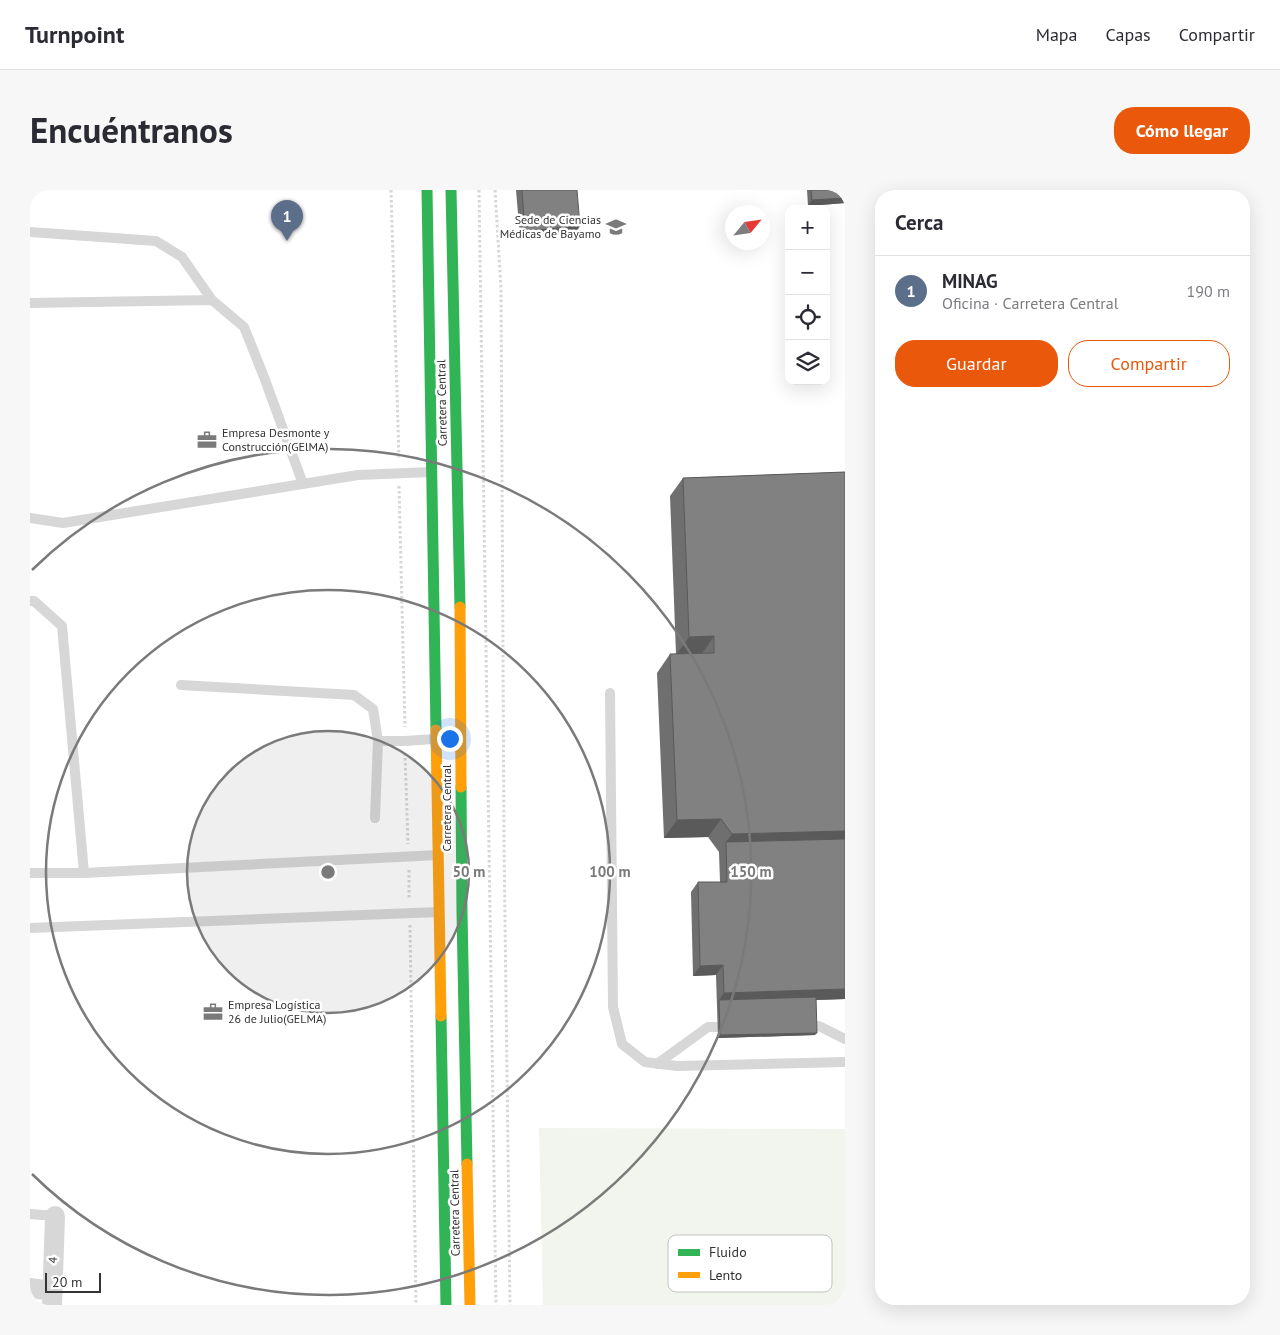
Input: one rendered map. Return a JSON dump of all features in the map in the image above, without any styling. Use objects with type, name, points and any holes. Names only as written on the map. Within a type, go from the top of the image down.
[{"type":"highway","name":"Carretera Central","points":[[428,190],[445,472],[450,913],[470,1305]]},
{"type":"highway","name":"Carretera Central","points":[[446,1305],[450,855],[445,472],[452,190]]},
{"type":"street","name":"4","points":[[52,1298],[55,1216]]},
{"type":"street","points":[[30,1288],[52,1298]]},
{"type":"lane","points":[[30,232],[156,241],[182,257],[212,300],[244,327],[303,484]]},
{"type":"lane","points":[[30,304],[212,300]]},
{"type":"lane","points":[[30,518],[63,523],[358,475],[445,472]]},
{"type":"lane","points":[[30,601],[34,601],[62,626],[84,873]]},
{"type":"lane","points":[[180,685],[354,695],[373,709],[378,741],[375,818]]},
{"type":"lane","points":[[610,693],[613,1007],[622,1044],[645,1062],[677,1066],[845,1062]]},
{"type":"lane","points":[[378,741],[448,739]]},
{"type":"lane","points":[[30,873],[84,873],[450,855]]},
{"type":"lane","points":[[30,928],[450,913]]},
{"type":"lane","points":[[791,1026],[819,1026],[845,1039]]},
{"type":"lane","points":[[657,1064],[708,1027],[745,1027]]},
{"type":"lane","points":[[30,1214],[55,1216]]},
{"type":"path","points":[[479,190],[496,1305]]},
{"type":"path","points":[[495,190],[501,288],[504,842],[510,1305]]},
{"type":"shaded area","points":[[539,1128],[845,1129],[845,1305],[543,1305]]},
{"type":"building","points":[[522,190],[577,190],[580,226],[525,231]]},
{"type":"building","points":[[811,190],[845,190],[845,198],[812,200]]},
{"type":"building","points":[[845,472],[845,831],[732,834],[721,819],[677,820],[670,654],[714,653],[714,636],[689,637],[683,478]]},
{"type":"building","points":[[845,839],[845,989],[724,993],[723,965],[700,966],[698,882],[727,882],[726,842]]},
{"type":"building","points":[[816,997],[817,1033],[720,1035],[719,1000]]},
{"type":"traffic: fast","points":[[427,190],[436,730]]},
{"type":"traffic: fast","points":[[451,190],[460,607]]},
{"type":"traffic: fast","points":[[461,787],[467,1164]]},
{"type":"traffic: fast","points":[[441,1016],[446,1305]]},
{"type":"traffic: slow","points":[[460,607],[461,787]]},
{"type":"traffic: slow","points":[[436,730],[441,1016]]},
{"type":"traffic: slow","points":[[467,1164],[470,1305]]},
{"type":"place","name":"Sede de Ciencias Médicas de Bayamo","points":[[616,227]]},
{"type":"place","name":"MINAG","points":[[287,241]]},
{"type":"place","name":"Empresa Desmonte y Construcción(GElMA)","points":[[207,440]]},
{"type":"place","name":"Empresa Logística 26 de Julio(GELMA)","points":[[213,1012]]}]
